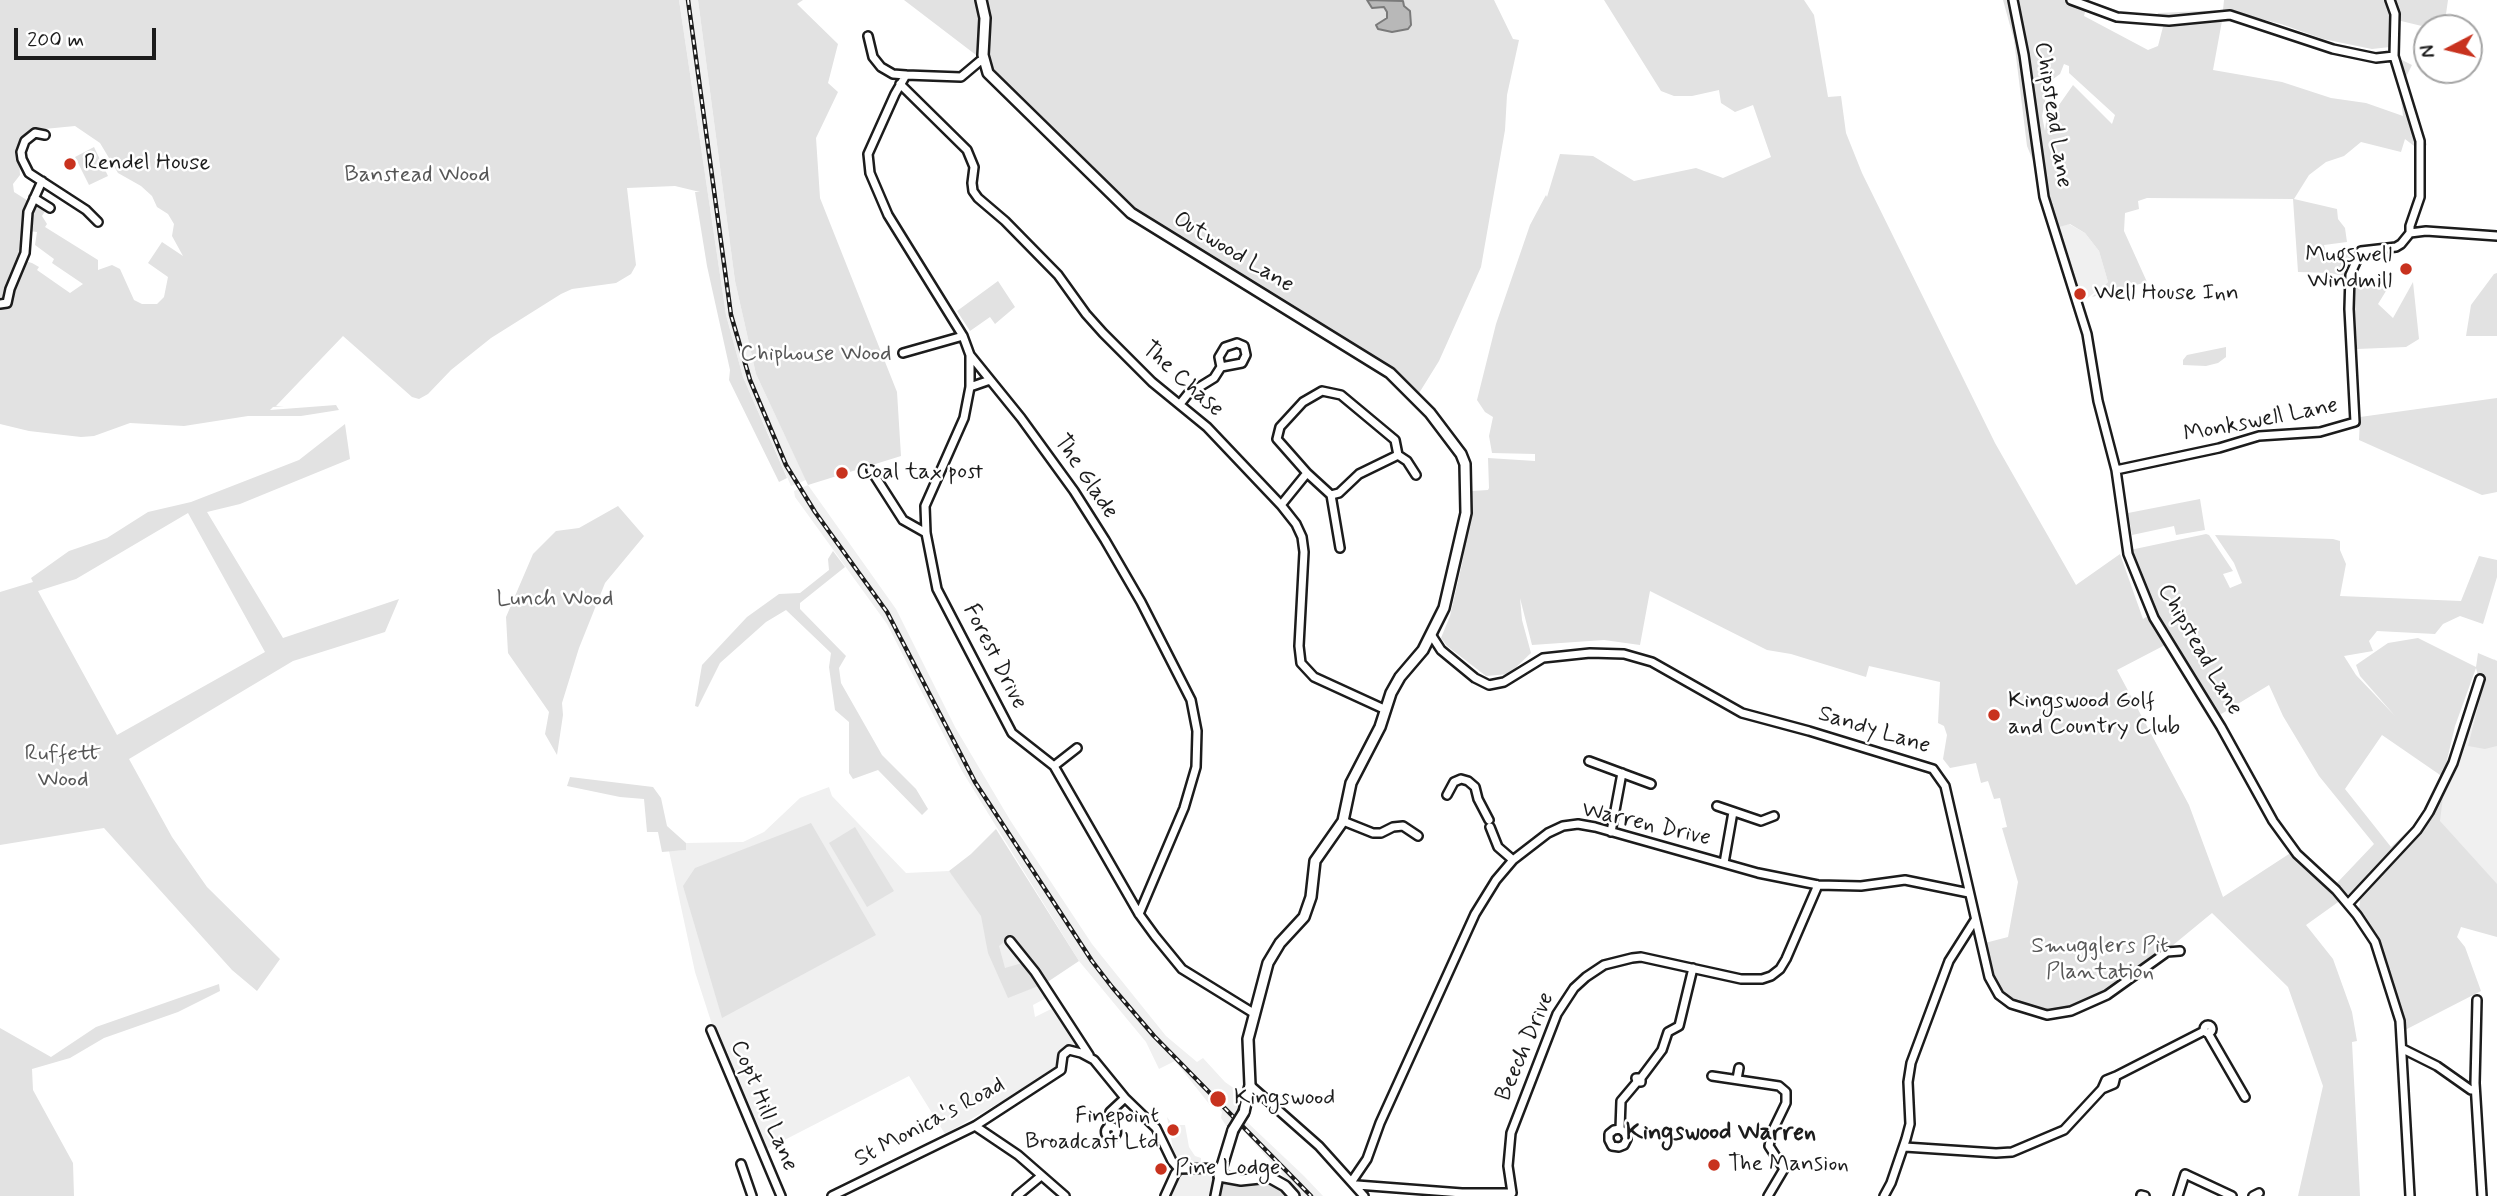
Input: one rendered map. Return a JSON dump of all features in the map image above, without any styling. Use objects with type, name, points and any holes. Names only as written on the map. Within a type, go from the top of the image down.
[{"type":"main road","points":[[981,0],[985,18],[982,45],[984,60]]},
{"type":"main road","name":"Outwood Lane","points":[[984,60],[990,77],[1131,213],[1399,380],[1430,413],[1463,458],[1466,489],[1462,532],[1449,591],[1432,636],[1395,685],[1369,751],[1351,783],[1343,821]]},
{"type":"main road","points":[[1294,1196],[1279,1181],[1269,1177],[1241,1180],[1220,1172],[1233,1130],[1244,1112],[1250,1084],[1248,1039],[1272,953],[1304,917],[1311,897],[1315,860],[1343,821]]},
{"type":"street","name":"Chipstead Lane","points":[[2013,0],[2024,55],[2044,197],[2081,312],[2098,401],[2116,470],[2128,554],[2154,618],[2221,727],[2282,835],[2297,854],[2348,904],[2375,942],[2396,1006],[2403,1049],[2410,1196]]},
{"type":"street","points":[[2071,0],[2117,17],[2169,21],[2230,15],[2333,49],[2376,58],[2394,56]]},
{"type":"street","points":[[2390,0],[2395,14],[2394,56],[2420,141],[2420,197],[2410,233],[2426,231],[2497,236]]},
{"type":"street","points":[[868,36],[873,57],[884,70],[893,74],[961,77],[984,60]]},
{"type":"street","name":"The Glade","points":[[906,75],[870,148],[868,167],[900,235],[963,336],[970,355],[1021,418],[1080,500],[1141,602],[1191,700],[1197,731],[1196,767],[1184,808],[1139,914]]},
{"type":"street","name":"The Chase","points":[[900,84],[967,150],[974,167],[973,191],[978,198],[1005,220],[1058,275],[1103,333],[1152,382],[1207,427],[1296,524],[1303,545],[1299,646],[1301,663],[1314,677],[1386,710]]},
{"type":"street","points":[[45,135],[39,132],[29,137],[21,152],[29,173],[86,210],[98,222]]},
{"type":"street","points":[[0,304],[7,303],[25,253],[28,212],[42,181]]},
{"type":"street","points":[[34,198],[50,208]]},
{"type":"street","name":"Monkswell Lane","points":[[2116,470],[2219,448],[2259,436],[2320,432],[2355,422],[2349,309],[2350,275],[2361,251],[2396,247],[2410,233]]},
{"type":"street","points":[[903,353],[963,336]]},
{"type":"street","name":"Forest Drive","points":[[970,355],[970,387],[964,418],[925,506],[926,533],[937,589],[1000,715],[1012,733],[1054,766],[1139,914],[1182,969],[1255,1014]]},
{"type":"street","points":[[1180,404],[1192,391],[1210,383],[1222,368]]},
{"type":"street","points":[[970,387],[990,380]]},
{"type":"street","points":[[1340,548],[1331,495],[1280,443],[1277,435],[1280,427],[1297,408],[1309,397],[1322,391],[1341,395],[1391,436],[1396,443],[1398,455],[1407,461],[1416,475]]},
{"type":"street","points":[[1331,495],[1339,493],[1359,474],[1398,455]]},
{"type":"street","points":[[872,470],[902,520],[926,533]]},
{"type":"street","points":[[1281,505],[1307,473]]},
{"type":"street","name":"Sandy Lane","points":[[1432,636],[1441,650],[1489,685],[1504,682],[1543,657],[1607,653],[1642,658],[1742,713],[1929,767],[1937,772],[1945,786],[1989,977],[1998,995],[2027,1011],[2047,1015],[2071,1011],[2107,995],[2167,952],[2180,951]]},
{"type":"street","points":[[1423,650],[1441,650]]},
{"type":"street","points":[[2348,904],[2357,891],[2417,830],[2429,812],[2453,763],[2480,679]]},
{"type":"street","points":[[1054,766],[1077,748]]},
{"type":"street","points":[[1589,761],[1651,784]]},
{"type":"street","points":[[1611,832],[1622,774]]},
{"type":"street","points":[[1447,795],[1454,782],[1468,780],[1475,787],[1499,847],[1513,860]]},
{"type":"street","points":[[1717,806],[1761,821],[1774,816]]},
{"type":"street","points":[[1724,863],[1733,812]]},
{"type":"street","points":[[1343,821],[1373,833],[1403,826],[1418,836]]},
{"type":"street","name":"Warren Drive","points":[[1354,1183],[1367,1160],[1380,1123],[1475,914],[1496,880],[1513,860],[1535,842],[1563,826],[1578,824],[1778,878],[1818,885],[1861,886],[1889,880],[1905,880],[1969,893]]},
{"type":"street","name":"Beech Drive","points":[[1354,1183],[1513,1195],[1508,1166],[1511,1133],[1557,1014],[1574,988],[1595,970],[1622,959],[1641,957],[1741,979],[1771,976],[1780,969],[1786,959],[1818,885]]},
{"type":"street","points":[[1884,1196],[1905,1147],[1910,1124],[1908,1082],[1911,1063],[1949,961],[1975,920]]},
{"type":"street","points":[[1010,941],[1035,972],[1090,1057],[1125,1098],[1156,1128],[1172,1161],[1179,1169],[1220,1172],[1215,1196]]},
{"type":"street","points":[[1620,1129],[1620,1101],[1662,1050],[1668,1032],[1679,1026],[1693,968]]},
{"type":"street","points":[[2477,1000],[2475,1090],[2482,1196]]},
{"type":"street","name":"Copt Hill Lane","points":[[711,1030],[781,1196]]},
{"type":"street","points":[[1905,1147],[1996,1153],[2023,1149],[2064,1129],[2102,1089],[2108,1078],[2206,1032],[2245,1097]]},
{"type":"street","points":[[2403,1049],[2437,1066],[2470,1090],[2475,1090]]},
{"type":"street","name":"St Monica's Road","points":[[832,1196],[975,1126],[1061,1070],[1066,1052],[1073,1051],[1090,1057]]},
{"type":"street","points":[[1737,1079],[1739,1068]]},
{"type":"street","points":[[1713,1076],[1779,1086],[1786,1092],[1786,1103],[1772,1132],[1769,1146],[1784,1169],[1768,1196]]},
{"type":"street","points":[[1250,1084],[1319,1146],[1364,1196]]},
{"type":"street","points":[[1109,1127],[1110,1112],[1125,1098]]},
{"type":"street","points":[[975,1126],[1018,1155],[1065,1196]]},
{"type":"street","points":[[741,1164],[752,1196]]},
{"type":"street","points":[[1165,1196],[1179,1169]]},
{"type":"street","points":[[2178,1196],[2186,1170],[2232,1196]]},
{"type":"street","points":[[1017,1196],[1041,1175]]},
{"type":"shaded area","points":[[679,0],[698,0],[735,281],[756,374],[806,480],[791,486],[743,377],[726,315]]},
{"type":"shaded area","points":[[1367,0],[1403,1],[1410,11],[1411,25],[1408,29],[1392,32],[1378,29],[1376,25],[1387,18],[1387,12],[1384,7],[1372,8]]},
{"type":"shaded area","points":[[2069,224],[2085,233],[2099,251],[2108,282],[2085,300],[2078,301],[2056,228]]},
{"type":"shaded area","points":[[808,485],[896,609],[955,727],[1010,820],[1092,944],[1166,1036],[1197,1062],[1203,1058],[1225,1082],[1242,1094],[1237,1104],[1242,1111],[1229,1130],[1221,1118],[1222,1112],[1214,1103],[1210,1105],[1175,1061],[1159,1069],[1146,1042],[1079,961],[962,771],[887,624],[795,497],[794,491]]},
{"type":"shaded area","points":[[2494,659],[2497,661],[2497,886],[2429,821],[2443,797]]},
{"type":"shaded area","points":[[829,787],[832,796],[906,873],[949,871],[1011,937],[1048,997],[1033,1005],[1035,1017],[1055,1007],[1082,1048],[1066,1047],[1058,1056],[1055,1071],[945,1134],[909,1076],[765,1150],[719,1046],[695,972],[669,851],[685,850],[686,843],[743,842],[764,832],[800,798]]},
{"type":"shaded area","points":[[1167,1117],[1173,1125],[1185,1125],[1189,1147],[1195,1156],[1201,1158],[1201,1163],[1181,1163],[1174,1154]]},
{"type":"shaded area","points":[[1247,1122],[1323,1196],[1301,1196],[1241,1128]]},
{"type":"shaded area","points":[[1216,1171],[1211,1196],[1169,1196],[1181,1173]]},
{"type":"green space","name":"Banstead Wood","points":[[0,0],[679,0],[726,315],[743,377],[787,478],[779,482],[729,380],[730,370],[707,266],[695,192],[700,192],[675,186],[627,188],[636,265],[631,274],[616,283],[572,289],[561,294],[491,338],[419,399],[412,397],[343,336],[276,406],[284,406],[270,410],[336,405],[339,410],[301,416],[248,416],[184,426],[130,423],[94,436],[81,437],[29,431],[0,424]],"holes":[[[75,126],[100,143],[118,173],[141,186],[152,196],[157,207],[168,214],[174,224],[172,236],[183,256],[162,242],[148,263],[168,277],[164,297],[157,304],[142,304],[134,300],[120,269],[112,265],[98,270],[98,260],[45,227],[47,224],[42,216],[47,208],[39,204],[34,203],[30,212],[29,231],[37,232],[35,245],[54,259],[52,263],[83,284],[70,293],[37,270],[39,267],[21,260],[30,202],[14,192],[13,184],[20,175],[19,158],[23,140],[34,130]]]},
{"type":"green space","name":"Chiphouse Wood","points":[[698,0],[803,0],[797,4],[838,44],[828,83],[838,92],[816,138],[820,198],[897,392],[901,456],[808,485],[756,374],[735,281]]},
{"type":"green space","points":[[904,0],[977,0],[982,15],[976,55]]},
{"type":"green space","points":[[984,0],[1494,0],[1513,39],[1519,40],[1507,95],[1505,130],[1481,267],[1439,361],[1416,398],[1399,380],[1131,213],[993,76],[985,51]]},
{"type":"green space","name":"Smugglers Pit Plantation","points":[[1604,0],[1804,0],[1814,15],[1828,97],[1841,96],[1846,133],[1862,173],[1995,443],[2076,585],[2120,554],[2143,619],[2148,616],[2165,645],[2117,670],[2189,805],[2223,897],[2292,852],[2341,900],[2306,925],[2333,959],[2352,1012],[2357,1041],[2352,1042],[2360,1196],[2298,1196],[2323,1086],[2288,987],[2212,913],[2107,995],[2054,1015],[2027,1011],[1999,995],[1981,944],[2008,937],[2018,882],[2002,828],[2007,827],[2000,798],[1994,799],[1988,781],[1981,783],[1976,763],[1950,768],[1943,759],[1947,735],[1944,726],[1938,723],[1940,682],[1869,666],[1866,677],[1791,654],[1767,650],[1650,591],[1640,645],[1604,640],[1532,645],[1520,598],[1522,620],[1531,653],[1509,674],[1486,676],[1447,646],[1441,638],[1450,616],[1462,564],[1472,491],[1489,488],[1488,458],[1535,461],[1535,454],[1492,453],[1489,436],[1493,417],[1485,412],[1477,400],[1496,324],[1530,225],[1546,195],[1547,197],[1560,154],[1593,156],[1634,181],[1696,168],[1723,178],[1771,157],[1753,105],[1735,112],[1721,103],[1719,90],[1692,96],[1674,96],[1661,91]]},
{"type":"green space","points":[[2003,0],[2012,0],[2023,30],[2016,0],[2079,0],[2064,1],[2086,8],[2084,16],[2148,50],[2158,46],[2164,23],[2157,17],[2158,13],[2223,10],[2224,0],[2387,0],[2392,7],[2390,47],[2372,49],[2323,39],[2281,24],[2224,10],[2213,70],[2282,82],[2331,98],[2366,103],[2403,116],[2399,83],[2390,61],[2398,58],[2412,65],[2405,79],[2427,145],[2418,149],[2405,139],[2401,152],[2361,142],[2344,156],[2326,162],[2309,175],[2294,199],[2337,209],[2338,219],[2345,228],[2347,242],[2324,245],[2326,255],[2353,253],[2346,277],[2331,273],[2298,272],[2293,199],[2147,198],[2138,201],[2139,209],[2125,213],[2124,231],[2147,282],[2092,297],[2108,282],[2099,251],[2085,233],[2070,224],[2056,228],[2046,193],[2027,146],[2014,40]],"holes":[[[2064,64],[2069,66],[2069,73],[2115,115],[2112,124],[2073,85],[2059,105],[2048,105],[2045,131],[2042,116],[2049,82],[2060,74]]]},
{"type":"green space","points":[[2079,0],[2089,0],[2115,10],[2115,13]]},
{"type":"green space","points":[[2392,0],[2448,0],[2446,14],[2413,14],[2413,24],[2397,20]]},
{"type":"green space","points":[[94,147],[108,176],[89,185],[75,157]]},
{"type":"green space","points":[[2497,273],[2497,336],[2466,336],[2471,305]]},
{"type":"green space","points":[[2353,278],[2373,281],[2386,291],[2378,304],[2393,318],[2413,282],[2419,339],[2406,347],[2357,349]]},
{"type":"green space","points":[[998,281],[1015,307],[995,324],[990,317],[970,331],[957,311]]},
{"type":"green space","points":[[2226,347],[2226,357],[2218,363],[2206,366],[2183,365],[2187,355]]},
{"type":"green space","points":[[2497,398],[2497,492],[2482,495],[2359,440],[2360,417]]},
{"type":"green space","name":"Ruffett Wood","points":[[345,424],[350,459],[240,504],[207,512],[283,638],[399,599],[385,632],[293,661],[129,759],[172,837],[207,887],[280,959],[257,991],[232,970],[104,828],[0,845],[0,592],[33,582],[31,578],[69,551],[107,538],[148,512],[191,502],[299,460]],"holes":[[[188,513],[265,652],[117,735],[38,591],[76,579]]]},
{"type":"green space","points":[[2200,499],[2205,530],[2176,535],[2174,526],[2132,535],[2128,513]]},
{"type":"green space","name":"Lunch Wood","points":[[618,506],[644,536],[605,583],[579,648],[562,703],[563,715],[557,755],[545,734],[549,712],[508,653],[506,617],[533,554],[556,531],[579,528]]},
{"type":"green space","points":[[2206,534],[2233,571],[2223,574],[2230,588],[2242,583],[2234,563],[2215,535],[2340,541],[2340,550],[2346,564],[2340,596],[2461,601],[2479,556],[2497,560],[2497,577],[2483,624],[2460,616],[2443,624],[2435,634],[2377,631],[2369,641],[2373,651],[2344,656],[2356,675],[2395,716],[2360,676],[2356,665],[2388,643],[2418,638],[2476,667],[2478,653],[2497,661],[2497,746],[2485,749],[2468,746],[2482,691],[2476,668],[2455,726],[2443,777],[2382,735],[2345,789],[2391,847],[2443,797],[2440,821],[2497,884],[2497,937],[2461,927],[2457,937],[2465,947],[2481,991],[2405,1030],[2376,937],[2359,910],[2361,892],[2370,875],[2349,894],[2343,894],[2336,884],[2374,844],[2319,776],[2283,716],[2269,685],[2218,716],[2159,620],[2130,550]]},
{"type":"green space","points":[[833,551],[845,567],[800,603],[800,609],[846,656],[839,668],[841,683],[882,755],[916,789],[928,809],[922,815],[878,770],[853,779],[849,773],[849,722],[835,710],[829,667],[831,653],[786,610],[766,622],[720,663],[698,707],[695,706],[702,665],[747,617],[779,594],[800,593],[829,570],[828,559]]},
{"type":"green space","points":[[570,777],[653,787],[661,798],[667,826],[686,843],[686,850],[662,852],[658,832],[647,832],[644,799],[567,786]]},
{"type":"green space","points":[[811,823],[876,935],[722,1018],[683,886],[695,868]]},
{"type":"green space","points":[[855,827],[894,891],[867,907],[829,843]]},
{"type":"green space","points":[[996,829],[1079,961],[1046,983],[1008,998],[988,953],[981,916],[949,871]],"holes":[[[1007,939],[1012,940],[1029,961],[1005,968],[999,946]]]},
{"type":"green space","points":[[219,984],[220,991],[178,1012],[104,1038],[70,1058],[32,1069],[33,1090],[73,1163],[74,1196],[0,1196],[0,1028],[51,1057],[96,1027]]},
{"type":"green space","points":[[1219,1176],[1269,1177],[1294,1196],[1215,1196]]},
{"type":"railway","points":[[688,0],[731,315],[750,380],[786,465],[815,512],[887,612],[975,782],[1092,961],[1154,1036],[1311,1196]]},
{"type":"place","name":"Rendel House","points":[[70,164]]},
{"type":"place","name":"Mugswell Windmill","points":[[2406,269]]},
{"type":"place","name":"Well House Inn","points":[[2080,294]]},
{"type":"place","name":"Coal tax post","points":[[842,473]]},
{"type":"place","name":"Kingswood Golf and Country Club","points":[[1994,715]]},
{"type":"place","name":"Kingswood","points":[[1218,1099]]},
{"type":"place","name":"Finepoint Broadcast Ltd","points":[[1173,1130]]},
{"type":"place","name":"The Mansion","points":[[1714,1165]]},
{"type":"place","name":"Pine Lodge","points":[[1161,1169]]},
{"type":"district","name":"Kingswood Warren","points":[[1721,1134]]}]
